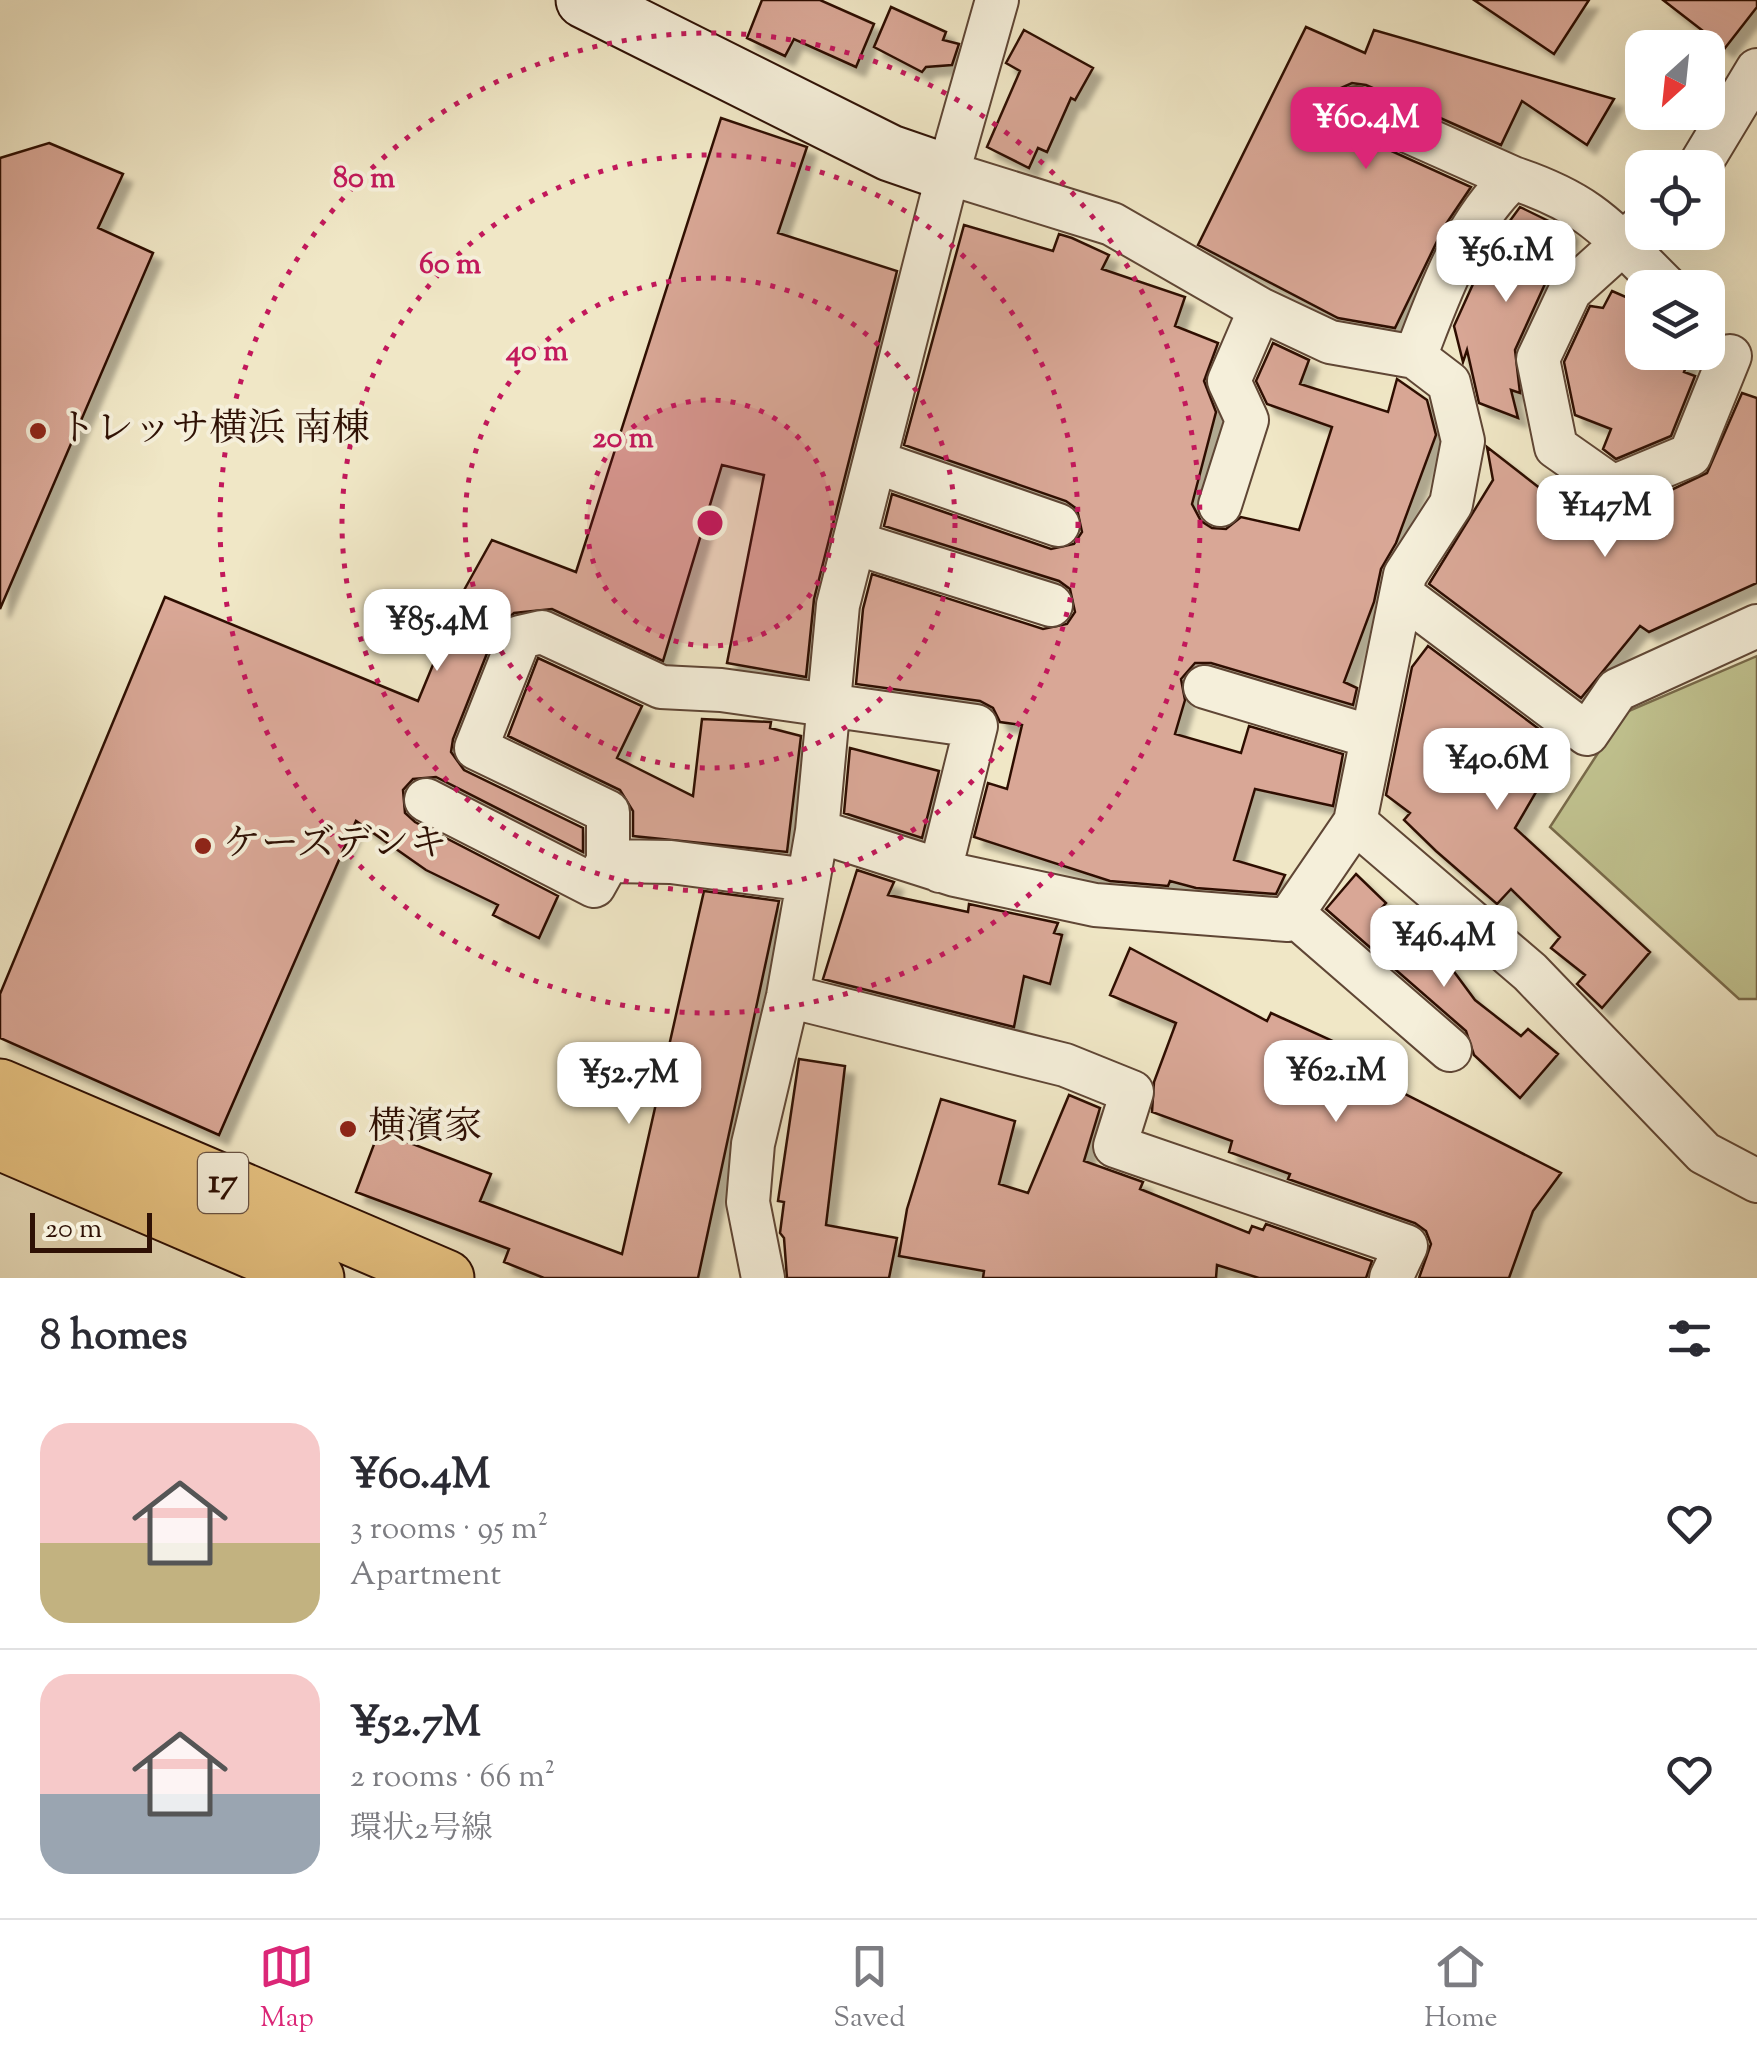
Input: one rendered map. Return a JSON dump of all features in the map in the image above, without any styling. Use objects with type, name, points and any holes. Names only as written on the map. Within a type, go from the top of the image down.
[{"type":"main road","name":"17","points":[[0,1087],[446,1278]]},
{"type":"main road","name":"17","points":[[0,1142],[316,1278]]},
{"type":"street","points":[[584,0],[890,153],[1112,224],[1260,309],[1330,342],[1415,357],[1448,383],[1462,441],[1451,504],[1406,575],[1355,822],[1288,920],[1094,905],[940,871],[817,831]]},
{"type":"street","points":[[763,1278],[748,1202],[753,1144],[788,996],[817,831],[838,605],[948,174],[998,0]]},
{"type":"street","points":[[1709,150],[1757,70]]},
{"type":"street","points":[[1356,108],[1573,202],[1625,232]]},
{"type":"street","points":[[1415,357],[1452,266],[1494,196],[1513,178]]},
{"type":"street","points":[[1625,243],[1570,291],[1538,359],[1556,447],[1613,486],[1690,455],[1731,349]]},
{"type":"street","points":[[1220,505],[1247,420],[1229,381],[1260,309]]},
{"type":"street","points":[[876,462],[1058,524]]},
{"type":"street","points":[[855,543],[1052,605]]},
{"type":"street","points":[[1402,595],[1586,734],[1617,690],[1757,626]]},
{"type":"street","points":[[426,800],[594,886],[608,862],[608,812],[476,748],[520,636],[542,632],[660,687],[721,690],[976,726],[940,871]]},
{"type":"street","points":[[1205,687],[1372,738]]},
{"type":"street","points":[[1355,822],[1530,972],[1704,1153],[1757,1182]]},
{"type":"street","points":[[608,862],[671,862],[808,880]]},
{"type":"street","points":[[1292,914],[1450,1050]]},
{"type":"street","points":[[788,996],[1065,1065],[1132,1092],[1115,1146],[1406,1246],[1391,1278]]},
{"type":"green space","points":[[1757,656],[1757,999],[1739,999],[1550,827],[1624,713]]},
{"type":"building","points":[[762,0],[820,0],[874,24],[856,67],[794,39],[785,56],[747,38]]},
{"type":"building","points":[[1474,0],[1589,0],[1554,54]]},
{"type":"building","points":[[1663,0],[1757,0],[1757,7],[1725,48],[1725,30],[1702,30]]},
{"type":"building","points":[[891,7],[946,32],[943,40],[959,44],[952,65],[926,67],[922,72],[874,47]]},
{"type":"building","points":[[1306,27],[1365,53],[1374,30],[1614,99],[1587,145],[1522,101],[1501,145],[1366,85],[1352,83],[1341,88],[1331,110],[1345,130],[1471,187],[1444,227],[1395,328],[1338,318],[1198,245]]},
{"type":"building","points":[[1024,30],[1093,68],[1075,100],[1071,98],[1047,152],[1038,148],[1029,168],[987,147],[1020,71],[1006,63]]},
{"type":"building","points":[[721,118],[807,147],[778,233],[897,271],[814,599],[806,677],[727,663],[764,475],[722,465],[663,661],[552,609],[514,613],[497,628],[453,739],[451,752],[464,770],[583,828],[583,852],[436,777],[413,779],[403,790],[405,813],[415,822],[558,896],[539,938],[493,915],[498,905],[426,870],[356,821],[219,1135],[0,1038],[0,994],[165,597],[418,701],[463,592],[492,540],[576,572]]},
{"type":"building","name":"トレッサ横浜 南棟","points":[[49,143],[123,174],[98,228],[153,253],[0,609],[0,158]]},
{"type":"building","points":[[1520,207],[1569,231],[1515,350],[1520,393],[1511,390],[1518,418],[1479,403],[1467,350],[1463,362],[1454,326],[1488,251]]},
{"type":"building","points":[[964,225],[1053,251],[1059,234],[1072,238],[1109,255],[1102,269],[1185,297],[1175,326],[1218,343],[1204,381],[1216,412],[1192,504],[1201,521],[1212,528],[1226,529],[1241,517],[1299,530],[1332,427],[1267,404],[1256,381],[1273,343],[1309,360],[1300,384],[1388,412],[1397,379],[1427,400],[1436,435],[1396,543],[1381,569],[1374,602],[1344,682],[1357,688],[1353,705],[1211,663],[1195,663],[1181,679],[1185,700],[1175,734],[1241,753],[1249,726],[1343,754],[1333,806],[1255,789],[1234,860],[1285,875],[1276,894],[1196,888],[1170,881],[1168,886],[1110,881],[974,837],[988,783],[1007,789],[1022,725],[1000,722],[993,708],[980,701],[856,684],[863,609],[872,574],[1043,629],[1067,624],[1075,612],[1070,589],[1059,581],[884,526],[892,494],[1051,549],[1074,544],[1082,532],[1077,509],[1066,501],[904,445]]},
{"type":"building","points":[[1612,291],[1625,297],[1625,370],[1685,370],[1695,376],[1671,436],[1616,459],[1603,449],[1611,429],[1575,415],[1564,362],[1590,306],[1603,308]]},
{"type":"building","points":[[1742,393],[1757,398],[1757,583],[1649,632],[1640,626],[1581,698],[1429,584],[1493,480],[1487,447],[1591,528],[1707,473]]},
{"type":"building","points":[[1428,646],[1555,741],[1552,746],[1560,751],[1515,828],[1650,952],[1602,1008],[1577,984],[1585,975],[1551,948],[1560,937],[1511,889],[1497,904],[1404,820],[1410,813],[1386,795],[1412,667]]},
{"type":"building","points":[[538,658],[642,706],[617,758],[693,796],[702,719],[771,722],[770,728],[801,736],[787,852],[633,836],[633,811],[620,790],[508,736]]},
{"type":"building","points":[[850,748],[939,771],[922,838],[844,813]]},
{"type":"building","points":[[857,870],[894,882],[888,895],[968,912],[969,904],[1058,923],[1054,933],[1062,935],[1050,984],[1024,976],[1014,1027],[823,979]]},
{"type":"building","points":[[1356,874],[1386,903],[1379,911],[1446,968],[1449,965],[1475,1000],[1521,1036],[1528,1029],[1558,1054],[1520,1098],[1474,1055],[1466,1031],[1326,909]]},
{"type":"building","points":[[704,891],[779,901],[698,1278],[544,1278],[504,1262],[509,1249],[356,1192],[379,1131],[491,1174],[480,1201],[622,1254]]},
{"type":"building","points":[[1130,948],[1267,1021],[1271,1013],[1335,1042],[1328,1055],[1561,1173],[1533,1211],[1509,1278],[1419,1278],[1431,1244],[1426,1231],[1415,1223],[1288,1179],[1290,1174],[1229,1152],[1232,1141],[1152,1112],[1154,1082],[1176,1023],[1110,995]]},
{"type":"building","points":[[799,1059],[845,1066],[826,1225],[897,1238],[889,1278],[787,1278],[784,1238],[780,1233],[784,1202],[778,1201]]},
{"type":"building","points":[[1069,1095],[1100,1108],[1084,1161],[1143,1182],[1140,1189],[1249,1233],[1252,1226],[1263,1230],[1266,1224],[1372,1261],[1366,1278],[1259,1278],[1217,1265],[1216,1278],[983,1278],[984,1271],[899,1256],[907,1209],[941,1099],[1015,1121],[999,1184],[1028,1193]]},
{"type":"place","name":"トレッサ横浜 南棟","points":[[38,431]]},
{"type":"place","name":"ケーズデンキ","points":[[203,846]]},
{"type":"place","name":"横濱家","points":[[348,1129]]}]
